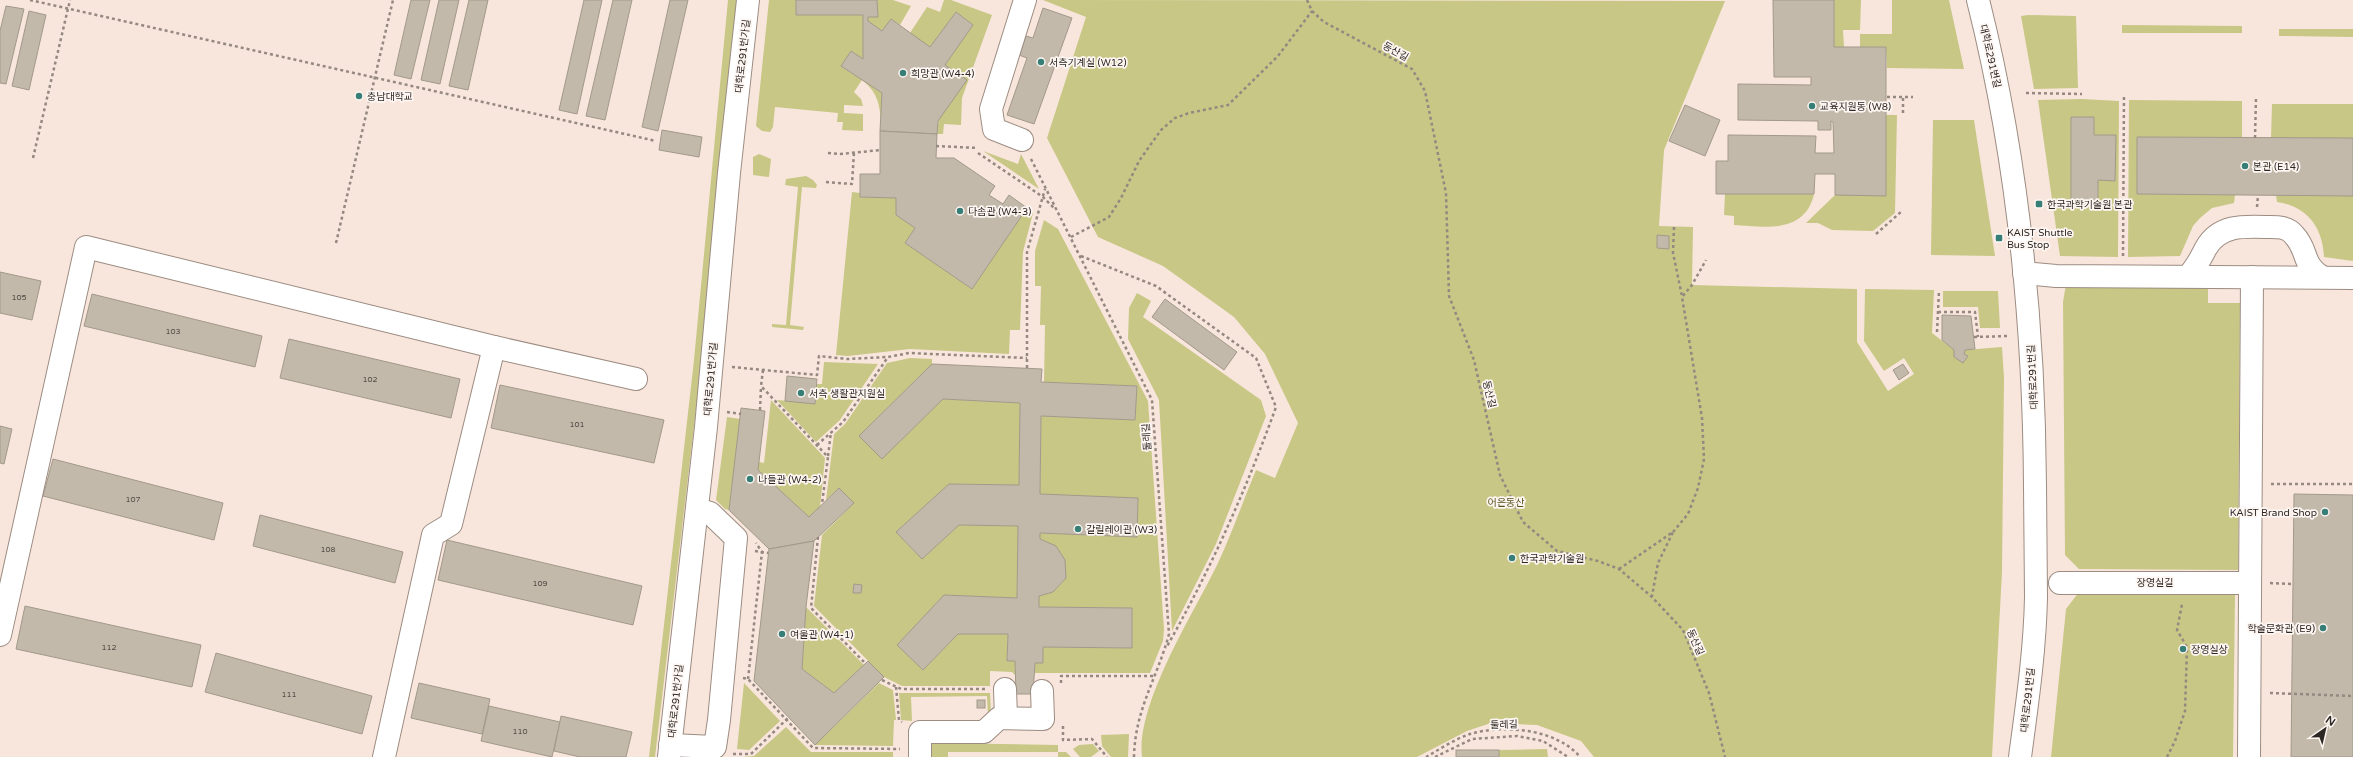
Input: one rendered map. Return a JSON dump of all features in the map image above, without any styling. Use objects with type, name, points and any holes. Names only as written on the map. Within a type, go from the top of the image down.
[{"type":"street","name":"대학로291번가길","points":[[669,751],[696,509],[748,0]]},
{"type":"street","points":[[1022,140],[994,129],[991,109],[1025,0]]},
{"type":"street","name":"대학로291번길","points":[[1984,2],[2020,215],[2024,273],[2029,308],[2034,411],[2036,599],[2020,757]]},
{"type":"street","points":[[2188,276],[2198,266],[2211,240],[2231,228],[2242,226],[2279,227],[2289,230],[2302,247],[2311,270],[2322,277]]},
{"type":"street","points":[[0,635],[86,247],[494,347],[636,379]]},
{"type":"street","points":[[2024,273],[2056,276],[2351,278]]},
{"type":"street","points":[[2249,757],[2252,277]]},
{"type":"street","points":[[384,757],[433,535],[451,524],[494,347]]},
{"type":"street","points":[[669,751],[715,747],[736,538],[710,513],[696,509]]},
{"type":"street","name":"장영실길","points":[[2060,582],[2250,583]]},
{"type":"street","points":[[920,753],[920,732],[984,732],[999,718],[1043,719],[1052,687]]},
{"type":"street","points":[[1005,689],[1006,718]]},
{"type":"path","points":[[30,0],[656,141]]},
{"type":"path","points":[[33,158],[70,0]]},
{"type":"path","points":[[336,243],[393,0]]},
{"type":"path","name":"동산길","points":[[1307,0],[1312,11],[1324,22],[1412,69],[1426,90],[1446,193],[1449,296],[1474,360],[1500,475],[1523,522],[1557,551],[1598,561],[1619,569],[1652,596],[1683,630],[1709,693],[1725,757]]},
{"type":"path","points":[[1071,237],[1109,217],[1122,198],[1139,162],[1161,130],[1175,118],[1189,113],[1228,105],[1278,56],[1312,11]]},
{"type":"path","points":[[2026,93],[2082,94]]},
{"type":"path","points":[[2123,262],[2124,95]]},
{"type":"path","points":[[1886,97],[1913,97]]},
{"type":"path","points":[[1903,97],[1903,113]]},
{"type":"path","points":[[2255,138],[2256,97]]},
{"type":"path","name":"둘레길","points":[[1022,140],[1045,189],[1081,256],[1152,400],[1168,634],[1164,652],[1137,722],[1134,757]]},
{"type":"path","points":[[936,146],[978,148]]},
{"type":"path","points":[[828,153],[881,150]]},
{"type":"path","points":[[826,182],[852,184],[854,152]]},
{"type":"path","points":[[978,153],[1043,197],[1057,212]]},
{"type":"path","points":[[1027,368],[1027,252],[1045,189]]},
{"type":"path","points":[[2257,207],[2258,195]]},
{"type":"path","points":[[1876,234],[1902,211]]},
{"type":"path","points":[[1652,596],[1658,563],[1673,532],[1688,514],[1698,488],[1704,459],[1702,418],[1682,297],[1673,253],[1674,227]]},
{"type":"path","points":[[1081,256],[1156,286],[1256,358],[1276,407],[1226,532],[1186,614],[1164,652]]},
{"type":"path","points":[[1682,297],[1692,285],[1706,260]]},
{"type":"path","points":[[1937,332],[1939,291]]},
{"type":"path","points":[[1938,312],[1975,312],[1978,337]]},
{"type":"path","points":[[1974,337],[2008,336]]},
{"type":"path","points":[[728,367],[817,375],[818,356],[847,359],[888,357],[909,353],[1027,358]]},
{"type":"path","points":[[817,445],[843,422],[888,357]]},
{"type":"path","points":[[760,410],[763,370]]},
{"type":"path","points":[[761,386],[828,457]]},
{"type":"path","points":[[754,401],[760,402]]},
{"type":"path","points":[[723,411],[740,414]]},
{"type":"path","points":[[822,504],[832,432]]},
{"type":"path","points":[[2251,484],[2353,484]]},
{"type":"path","points":[[1619,569],[1673,532]]},
{"type":"path","points":[[818,537],[811,608],[865,663]]},
{"type":"path","points":[[748,679],[762,552],[762,549],[753,540]]},
{"type":"path","points":[[762,552],[768,553]]},
{"type":"path","points":[[810,570],[814,571]]},
{"type":"path","points":[[2168,757],[2176,741],[2185,711],[2187,647],[2177,630],[2180,610],[2189,582]]},
{"type":"path","points":[[723,674],[748,679],[810,742],[813,748],[920,753]]},
{"type":"path","points":[[1052,687],[1061,676],[1154,676]]},
{"type":"path","points":[[882,680],[901,689],[1005,689]]},
{"type":"path","points":[[896,687],[899,720]]},
{"type":"path","points":[[2249,693],[2353,696]]},
{"type":"path","points":[[729,754],[751,754],[787,719]]},
{"type":"path","points":[[1063,719],[1063,740],[1092,740],[1106,757]]},
{"type":"path","name":"둘레길","points":[[1426,757],[1470,734],[1519,730],[1547,734],[1573,748],[1580,757]]},
{"type":"path","name":"둘레길","points":[[1435,757],[1472,739],[1517,736],[1543,741],[1568,757]]},
{"type":"green space","points":[[728,0],[739,0],[697,401],[655,757],[649,757],[694,360]]},
{"type":"green space","points":[[769,0],[796,0],[863,15],[863,59],[851,51],[841,66],[882,93],[881,119],[874,92],[862,80],[854,92],[861,99],[863,106],[844,105],[844,113],[863,114],[863,131],[842,130],[843,122],[837,122],[838,113],[775,107],[773,127],[770,132],[762,131],[756,126]]},
{"type":"green space","points":[[877,0],[893,0],[911,6],[900,25],[891,19],[882,31],[868,21],[868,17],[878,16]]},
{"type":"green space","points":[[944,0],[951,0],[992,15],[962,98],[961,125],[944,124],[943,134],[937,134],[945,65],[973,25],[956,12],[930,47],[910,33],[927,7],[940,12]]},
{"type":"green space","name":"어은동산","points":[[1043,0],[1725,1],[1664,150],[1659,226],[1693,227],[1692,285],[1857,289],[1857,342],[1888,391],[1914,374],[1904,358],[1884,371],[1864,341],[1865,289],[1934,290],[1932,333],[1954,350],[1954,357],[1963,362],[1968,356],[1964,354],[1965,350],[2002,347],[2004,378],[2002,572],[1992,757],[1594,757],[1581,741],[1537,725],[1491,723],[1467,731],[1417,757],[1142,757],[1143,735],[1148,711],[1157,685],[1182,632],[1218,563],[1256,470],[1275,478],[1298,423],[1265,354],[1234,317],[1163,266],[1098,237],[1047,138],[1086,17]]},
{"type":"green space","points":[[1834,0],[1861,0],[1860,30],[1843,30],[1844,47],[1834,47]]},
{"type":"green space","points":[[1892,0],[1949,0],[1964,69],[1887,68],[1886,47],[1860,47],[1860,34],[1892,34]]},
{"type":"green space","points":[[2021,16],[2076,16],[2078,88],[2034,89]]},
{"type":"green space","points":[[2122,25],[2242,26],[2242,33],[2122,33]]},
{"type":"green space","points":[[2279,29],[2353,29],[2353,37],[2279,36]]},
{"type":"green space","points":[[2082,99],[2119,101],[2118,257],[2060,256],[2038,100]]},
{"type":"green space","points":[[2129,100],[2242,101],[2242,137],[2137,137],[2137,194],[2235,195],[2234,203],[2212,208],[2200,218],[2193,226],[2180,256],[2128,257]]},
{"type":"green space","points":[[2272,104],[2353,104],[2353,138],[2271,138]]},
{"type":"green space","points":[[1886,115],[1897,115],[1895,213],[1873,231],[1832,230],[1818,223],[1806,223],[1835,195],[1886,195]]},
{"type":"green space","points":[[1933,120],[1974,120],[1995,256],[1931,255]]},
{"type":"green space","points":[[983,151],[1018,164],[1021,154],[1039,189]]},
{"type":"green space","points":[[759,154],[771,159],[769,177],[753,175],[753,157]]},
{"type":"green space","points":[[806,176],[813,180],[817,185],[816,188],[802,187],[790,325],[804,327],[803,330],[772,327],[772,324],[786,325],[798,187],[785,185],[786,179]]},
{"type":"green space","points":[[852,192],[860,193],[860,197],[896,198],[896,215],[915,228],[905,243],[972,289],[1027,208],[1033,213],[1023,252],[1020,330],[1010,330],[1009,354],[910,349],[848,356],[836,355]]},
{"type":"green space","points":[[1725,194],[1814,194],[1809,207],[1802,216],[1793,222],[1771,227],[1758,227],[1734,225],[1734,216],[1724,215]]},
{"type":"green space","points":[[2276,195],[2353,196],[2353,261],[2324,257],[2323,246],[2317,228],[2311,220],[2297,208],[2288,204],[2277,202]]},
{"type":"green space","points":[[1044,220],[1058,229],[1148,401],[1164,629],[1163,641],[1150,673],[1035,673],[1035,663],[1043,663],[1043,647],[1132,648],[1132,608],[1039,607],[1039,596],[1053,592],[1066,578],[1065,563],[1061,553],[1058,549],[1040,539],[1040,533],[1137,537],[1138,499],[1040,494],[1041,416],[1135,420],[1137,386],[1044,382],[1045,325],[1040,325],[1041,286],[1035,286],[1035,251]]},
{"type":"green space","points":[[2066,284],[2208,287],[2208,303],[2240,303],[2238,570],[2079,569],[2065,555],[2063,302]]},
{"type":"green space","points":[[1943,291],[1998,291],[2000,328],[1980,328],[1978,307],[1943,307]]},
{"type":"green space","points":[[1137,293],[1151,301],[1143,317],[1261,400],[1266,416],[1216,544],[1172,631],[1159,400],[1128,339],[1129,308]]},
{"type":"green space","points":[[910,358],[932,359],[932,364],[859,436],[882,459],[943,399],[1020,403],[1019,485],[949,484],[896,532],[922,559],[959,525],[1018,526],[1017,598],[944,595],[897,645],[923,670],[958,634],[1008,634],[1007,661],[1015,661],[1016,676],[1012,672],[990,671],[990,686],[902,686],[884,677],[814,606],[822,535],[854,503],[839,488],[826,500],[834,434],[845,424],[887,363]]},
{"type":"green space","points":[[824,362],[878,364],[840,420],[816,442],[777,400],[815,403],[817,384],[822,384]]},
{"type":"green space","points":[[771,400],[825,458],[820,507],[809,517],[758,470],[759,462],[764,463]]},
{"type":"green space","points":[[727,417],[740,419],[729,510],[725,509],[716,500]]},
{"type":"green space","points":[[2079,592],[2235,595],[2233,757],[2051,757],[2066,609]]},
{"type":"green space","points":[[806,607],[864,665],[834,693],[802,669]]},
{"type":"green space","points":[[744,683],[780,721],[749,750],[737,749]]},
{"type":"green space","points":[[879,683],[893,690],[896,720],[894,720],[893,746],[815,745]]},
{"type":"green space","points":[[899,693],[990,693],[991,716],[988,716],[987,696],[911,697],[912,721],[901,720]]},
{"type":"green space","points":[[786,727],[811,752],[893,752],[893,757],[743,757],[754,756]]},
{"type":"green space","points":[[1129,734],[1128,757],[1111,757],[1102,746],[1101,735]]},
{"type":"green space","points":[[931,743],[1058,745],[1058,752],[948,752],[948,757],[931,757]]},
{"type":"green space","points":[[1093,744],[1099,751],[1091,757],[1080,757],[1073,749],[1079,745]]},
{"type":"green space","points":[[1547,749],[1548,757],[1499,757],[1499,750]]},
{"type":"green space","points":[[1058,752],[1066,752],[1071,757],[1058,757]]},
{"type":"building","points":[[411,0],[430,0],[411,79],[394,75]]},
{"type":"building","points":[[439,0],[459,0],[440,84],[421,80]]},
{"type":"building","points":[[469,0],[488,0],[468,90],[449,86]]},
{"type":"building","points":[[584,0],[602,0],[577,114],[559,110]]},
{"type":"building","points":[[613,0],[632,0],[605,120],[586,116]]},
{"type":"building","points":[[670,0],[688,0],[658,131],[642,127]]},
{"type":"building","name":"희망관 (W4-4)","points":[[796,0],[877,0],[878,17],[868,17],[868,21],[882,31],[891,19],[930,47],[956,12],[973,25],[945,65],[967,80],[938,121],[937,134],[880,131],[882,93],[841,66],[851,51],[863,59],[863,15],[796,15]]},
{"type":"building","name":"교육지원동 (W8)","points":[[1773,0],[1834,0],[1834,47],[1886,47],[1886,196],[1835,195],[1835,174],[1815,174],[1814,194],[1716,194],[1716,161],[1728,161],[1728,135],[1816,136],[1815,153],[1834,153],[1833,122],[1831,121],[1831,130],[1818,130],[1818,121],[1738,120],[1738,84],[1811,85],[1811,77],[1774,77]]},
{"type":"building","points":[[6,6],[24,9],[6,84],[0,83],[0,31]]},
{"type":"building","name":"서측기계실 (W12)","points":[[1043,8],[1072,18],[1034,124],[1007,115],[1027,58],[1019,55],[1026,36],[1033,38]]},
{"type":"building","points":[[29,11],[46,15],[29,90],[12,86]]},
{"type":"building","points":[[1685,105],[1720,120],[1705,156],[1669,141]]},
{"type":"building","points":[[2071,117],[2094,117],[2094,135],[2116,135],[2115,181],[2098,180],[2098,203],[2071,203]]},
{"type":"building","points":[[662,130],[702,137],[699,157],[659,150]]},
{"type":"building","name":"다솜관 (W4-3)","points":[[880,131],[937,134],[936,158],[954,158],[995,186],[989,195],[1003,204],[1009,195],[1027,208],[972,289],[905,243],[915,228],[896,215],[896,198],[860,197],[860,174],[880,174]]},
{"type":"building","name":"본관 (E14)","points":[[2137,137],[2353,138],[2353,196],[2137,194]]},
{"type":"building","points":[[1657,235],[1669,236],[1669,249],[1657,248]]},
{"type":"building","points":[[0,272],[41,281],[32,320],[0,313]]},
{"type":"building","points":[[92,294],[262,336],[255,367],[84,326]]},
{"type":"building","points":[[1165,299],[1237,352],[1224,370],[1152,317]]},
{"type":"building","points":[[1942,315],[1971,316],[1975,349],[1965,350],[1964,354],[1968,356],[1963,363],[1954,357],[1954,350],[1942,340]]},
{"type":"building","points":[[289,339],[460,379],[451,418],[280,378]]},
{"type":"building","name":"갈릴레이관 (W3)","points":[[932,364],[1042,369],[1041,382],[1137,386],[1135,420],[1041,416],[1040,494],[1138,498],[1137,537],[1040,533],[1040,539],[1056,546],[1065,560],[1066,578],[1053,592],[1039,596],[1039,607],[1132,608],[1132,648],[1043,647],[1043,663],[1035,663],[1033,694],[1016,694],[1015,661],[1007,661],[1008,634],[958,634],[923,670],[897,645],[944,595],[1017,598],[1018,526],[959,525],[922,559],[896,532],[949,484],[1019,485],[1020,403],[943,399],[882,459],[859,436]]},
{"type":"building","points":[[1903,364],[1909,373],[1899,380],[1893,370]]},
{"type":"building","name":"서측 생활관지원실","points":[[787,376],[817,379],[815,404],[785,401]]},
{"type":"building","points":[[500,385],[664,420],[654,463],[491,428]]},
{"type":"building","name":"나들관 (W4-2)","points":[[741,408],[765,411],[758,470],[809,517],[839,488],[854,503],[814,541],[769,549],[729,510]]},
{"type":"building","points":[[0,426],[12,429],[4,464],[0,463]]},
{"type":"building","points":[[53,459],[223,503],[214,540],[43,496]]},
{"type":"building","name":"학술문화관 (E9)","points":[[2294,494],[2353,495],[2353,757],[2291,757]]},
{"type":"building","points":[[260,515],[403,552],[395,583],[253,546]]},
{"type":"building","points":[[447,540],[642,586],[633,625],[438,580]]},
{"type":"building","name":"여울관 (W4-1)","points":[[814,541],[806,607],[802,669],[834,693],[868,661],[884,677],[815,745],[754,681],[769,549]]},
{"type":"building","points":[[854,584],[862,585],[861,593],[853,593]]},
{"type":"building","points":[[25,606],[201,645],[192,687],[16,649]]},
{"type":"building","points":[[216,653],[372,696],[362,734],[205,692]]},
{"type":"building","points":[[419,683],[490,699],[482,734],[411,718]]},
{"type":"building","points":[[977,700],[985,700],[985,708],[977,708]]},
{"type":"building","points":[[489,706],[560,722],[552,757],[481,741]]},
{"type":"building","points":[[561,716],[632,732],[626,757],[580,757],[554,751]]},
{"type":"building","points":[[1456,750],[1499,750],[1499,757],[1456,757]]},
{"type":"place","name":"서측기계실 (W12)","points":[[1041,62]]},
{"type":"place","name":"희망관 (W4-4)","points":[[903,73]]},
{"type":"place","name":"충남대학교","points":[[359,96]]},
{"type":"place","name":"교육지원동 (W8)","points":[[1812,106]]},
{"type":"place","name":"본관 (E14)","points":[[2245,166]]},
{"type":"place","name":"한국과학기술원 본관","points":[[2039,204]]},
{"type":"place","name":"다솜관 (W4-3)","points":[[960,211]]},
{"type":"place","name":"KAIST Shuttle Bus Stop","points":[[1999,238]]},
{"type":"place","name":"서측 생활관지원실","points":[[801,393]]},
{"type":"place","name":"나들관 (W4-2)","points":[[750,479]]},
{"type":"place","name":"KAIST Brand Shop","points":[[2325,512]]},
{"type":"place","name":"갈릴레이관 (W3)","points":[[1078,529]]},
{"type":"place","name":"한국과학기술원","points":[[1512,558]]},
{"type":"place","name":"학술문화관 (E9)","points":[[2323,628]]},
{"type":"place","name":"여울관 (W4-1)","points":[[782,634]]},
{"type":"place","name":"장영실상","points":[[2183,649]]}]
